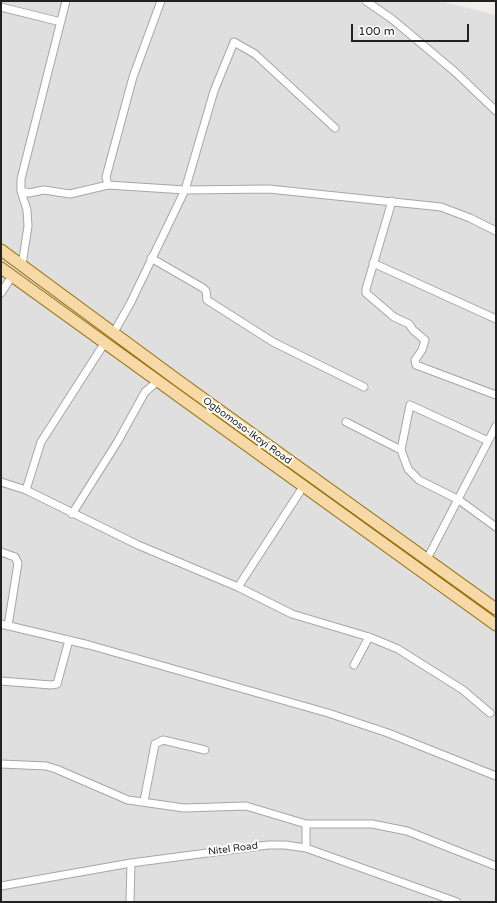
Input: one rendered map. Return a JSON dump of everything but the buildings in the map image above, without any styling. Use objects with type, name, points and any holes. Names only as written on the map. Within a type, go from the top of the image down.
[{"type":"main road","name":"Ogbomoso-Ikoyi Road","points":[[1,250],[180,382],[496,608]]},
{"type":"main road","name":"Ogbomoso-Ikoyi Road","points":[[1,268],[496,625]]},
{"type":"street","points":[[22,265],[28,226],[27,210],[21,191],[21,179],[66,1]]},
{"type":"street","points":[[108,185],[106,177],[133,77],[161,1]]},
{"type":"street","points":[[366,1],[385,14],[426,47],[496,111]]},
{"type":"street","points":[[1,7],[61,22]]},
{"type":"street","points":[[114,332],[130,304],[185,190],[205,118],[234,42],[255,54],[335,128]]},
{"type":"street","points":[[21,191],[29,193],[44,190],[70,194],[108,185],[185,190],[269,190],[441,207],[470,218],[496,231]]},
{"type":"street","points":[[392,202],[373,263],[366,293],[394,317],[408,324],[412,330],[425,340],[422,350],[415,360],[416,365],[496,395]]},
{"type":"street","points":[[151,258],[203,288],[206,291],[207,300],[273,342],[364,387]]},
{"type":"street","points":[[373,263],[496,319]]},
{"type":"street","points":[[1,293],[12,276]]},
{"type":"street","points":[[26,490],[41,442],[102,347],[108,344]]},
{"type":"street","points":[[72,514],[118,441],[145,392],[158,380]]},
{"type":"street","points":[[487,442],[410,404],[401,450],[408,469],[419,480],[459,500],[496,527]]},
{"type":"street","points":[[346,422],[401,450]]},
{"type":"street","points":[[427,559],[459,500],[496,426]]},
{"type":"street","points":[[1,482],[26,490],[72,514],[138,545],[238,587],[292,614],[369,638],[398,649],[463,690],[490,713]]},
{"type":"street","points":[[238,587],[303,487]]},
{"type":"street","points":[[1,552],[15,557],[18,563],[4,625],[69,640],[328,713],[388,733],[496,776]]},
{"type":"street","points":[[354,666],[369,638]]},
{"type":"street","points":[[1,681],[51,685],[57,684],[69,640]]},
{"type":"street","points":[[144,801],[155,744],[163,740],[205,750]]},
{"type":"street","points":[[1,764],[46,766],[128,800],[144,801],[184,808],[246,806],[306,824],[372,824],[391,827],[408,831],[496,866]]},
{"type":"street","points":[[306,824],[306,848]]},
{"type":"street","name":"Nitel Road","points":[[1,886],[131,863],[268,845],[285,845],[306,848],[457,902]]},
{"type":"street","points":[[130,902],[131,863]]},
{"type":"shaded area","points":[[1,1],[440,1],[496,15],[496,902],[1,902]]}]
